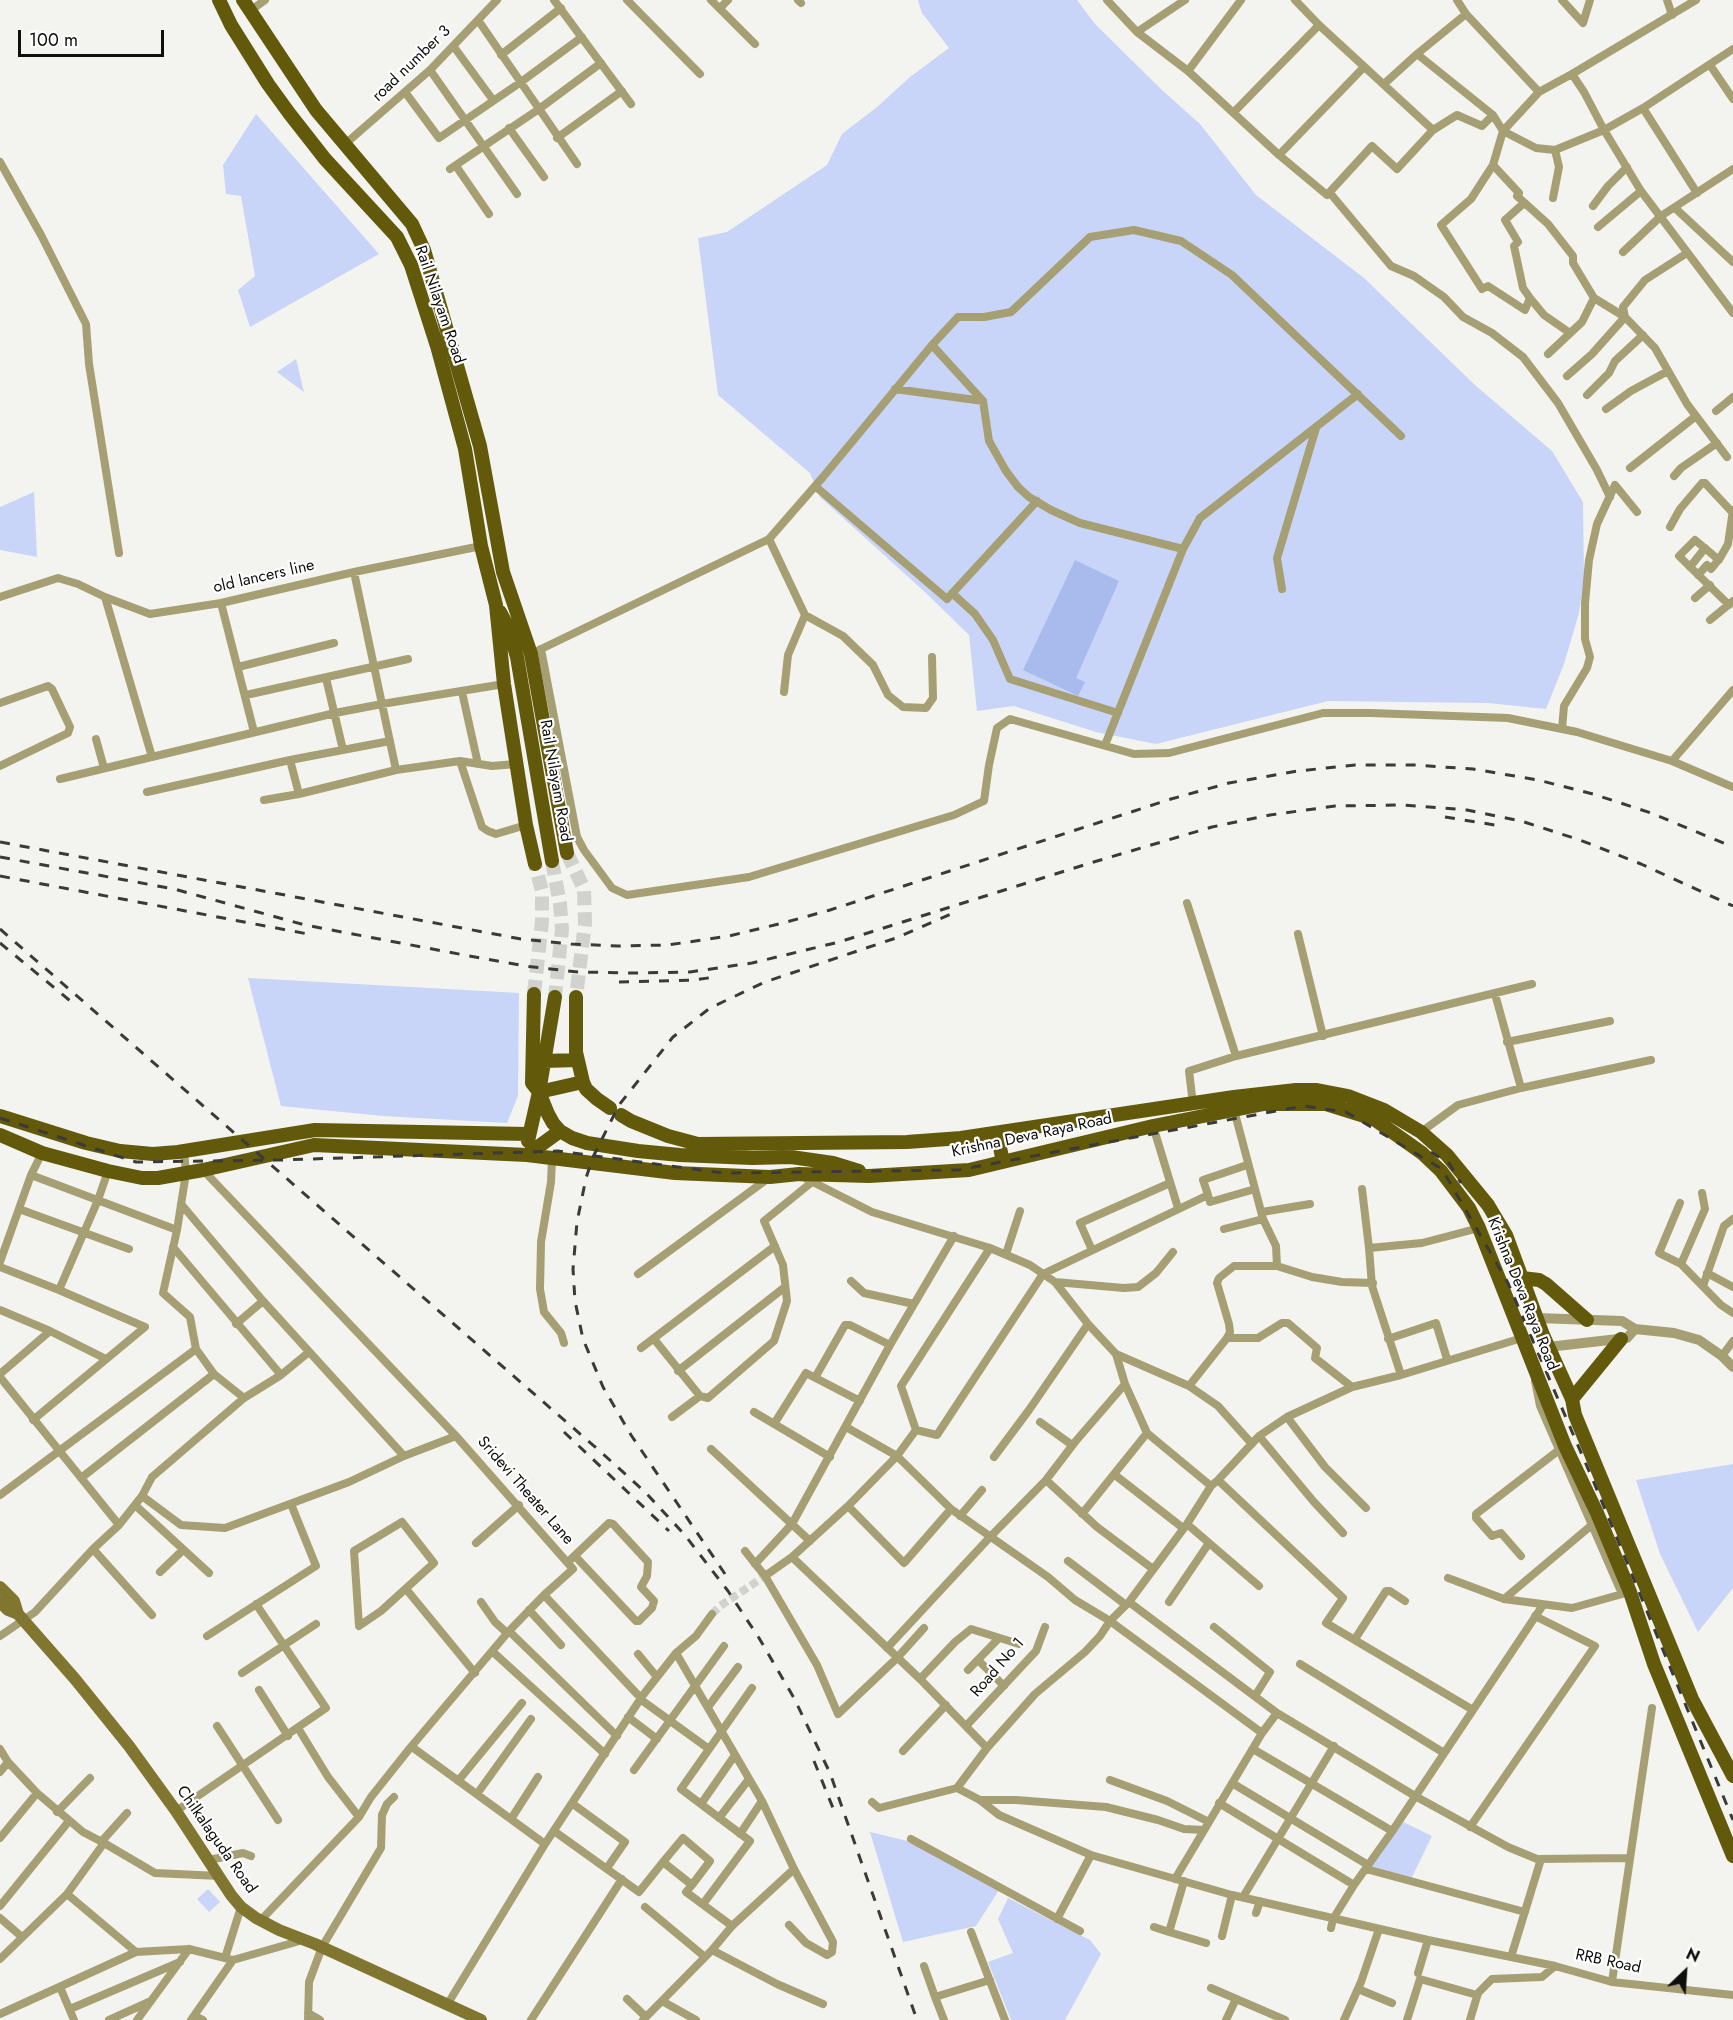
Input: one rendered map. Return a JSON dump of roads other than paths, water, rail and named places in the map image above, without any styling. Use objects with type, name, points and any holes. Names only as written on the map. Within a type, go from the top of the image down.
[{"type":"main road","name":"Rail Nilayam Road","points":[[219,0],[268,84],[289,113],[325,159],[397,237],[411,265],[437,346],[465,449],[481,546],[496,605],[504,684],[516,764],[535,864]]},
{"type":"main road","name":"Rail Nilayam Road","points":[[247,5],[310,100],[344,145],[412,224],[424,250],[480,446],[502,572],[510,596],[536,651],[567,853]]},
{"type":"main road","points":[[289,113],[310,100]]},
{"type":"main road","name":"Rail Nilayam Road","points":[[496,605],[508,627],[517,657],[552,861]]},
{"type":"main road","points":[[526,1155],[560,1131],[532,1083],[534,994]]},
{"type":"main road","points":[[526,1155],[528,1134],[539,1092],[555,997]]},
{"type":"main road","points":[[539,1092],[583,1082],[576,1052],[576,997]]},
{"type":"main road","points":[[544,1061],[578,1060]]},
{"type":"main road","name":"Krishna Deva Raya Road","points":[[583,1082],[592,1094],[631,1121],[668,1136],[698,1144],[939,1140],[1271,1092],[1317,1090],[1348,1096],[1384,1110],[1420,1132],[1448,1155],[1488,1205],[1506,1235],[1548,1347],[1572,1399],[1575,1415],[1692,1699],[1733,1776]]},
{"type":"main road","name":"Krishna Deva Raya Road","points":[[0,1135],[42,1153],[142,1178],[203,1170],[314,1145],[526,1155],[675,1173],[770,1178],[799,1174],[869,1176],[969,1170],[1153,1126],[1264,1104],[1326,1104],[1374,1119],[1422,1153],[1441,1172],[1463,1200],[1479,1228],[1565,1446],[1597,1513],[1654,1664],[1733,1856]]},
{"type":"main road","points":[[0,1116],[55,1135],[120,1151],[153,1154],[315,1130],[528,1134]]},
{"type":"main road","points":[[1025,1128],[1030,1155]]},
{"type":"main road","name":"Krishna Deva Raya Road","points":[[560,1131],[587,1143],[638,1151],[752,1158],[791,1157],[833,1163],[869,1176]]},
{"type":"main road","points":[[997,1133],[1003,1162]]},
{"type":"main road","points":[[1522,1278],[1539,1280],[1546,1284],[1587,1320]]},
{"type":"main road","points":[[1572,1399],[1621,1339]]},
{"type":"main road","name":"Chilkalaguda Road","points":[[0,1587],[14,1601],[21,1617],[129,1746],[241,1907],[261,1920],[447,2005],[466,2017],[481,2020]]},
{"type":"main road","name":"Chilkalaguda Road","points":[[0,1602],[8,1610],[21,1617]]},
{"type":"street","points":[[247,5],[265,0]]},
{"type":"street","name":"road number 3","points":[[344,145],[430,70],[497,0]]},
{"type":"street","points":[[554,0],[632,104]]},
{"type":"street","points":[[627,0],[700,74]]},
{"type":"street","points":[[711,0],[755,44]]},
{"type":"street","points":[[720,8],[728,0]]},
{"type":"street","points":[[1107,0],[1137,32],[1188,71],[1279,155],[1327,195],[1372,146],[1396,169],[1433,130],[1457,115],[1482,126],[1492,115]]},
{"type":"street","points":[[1137,32],[1185,0]]},
{"type":"street","points":[[1188,71],[1241,0]]},
{"type":"street","points":[[1295,0],[1433,130]]},
{"type":"street","points":[[1457,0],[1466,14],[1539,92]]},
{"type":"street","points":[[1562,0],[1583,23],[1590,0]]},
{"type":"street","points":[[1667,0],[1672,15]]},
{"type":"street","points":[[1530,298],[1525,310],[1488,286],[1482,289],[1441,225],[1471,199],[1493,165],[1503,131],[1539,92],[1696,0]]},
{"type":"street","points":[[501,55],[561,8]]},
{"type":"street","points":[[1384,84],[1466,14]]},
{"type":"street","points":[[478,20],[577,164]]},
{"type":"street","points":[[1234,112],[1319,25]]},
{"type":"street","points":[[405,92],[439,138],[582,37]]},
{"type":"street","points":[[454,47],[493,100]]},
{"type":"street","points":[[1417,54],[1492,115],[1503,131],[1536,148],[1555,150],[1604,130],[1643,108],[1733,49]]},
{"type":"street","points":[[489,214],[453,167],[539,109],[601,63]]},
{"type":"street","points":[[1710,65],[1733,99]]},
{"type":"street","points":[[1279,155],[1364,67]]},
{"type":"street","points":[[430,70],[517,194]]},
{"type":"street","points":[[1572,74],[1641,191],[1733,313]]},
{"type":"street","points":[[557,138],[622,91]]},
{"type":"street","points":[[1643,108],[1698,193]]},
{"type":"street","points":[[509,128],[544,177]]},
{"type":"street","points":[[1553,198],[1559,167],[1555,150]]},
{"type":"street","points":[[0,162],[41,235],[86,324],[89,364],[119,553]]},
{"type":"street","points":[[1493,165],[1519,193],[1517,196],[1548,224],[1573,256],[1573,263],[1594,298],[1625,317],[1655,348],[1696,416],[1727,457]]},
{"type":"street","points":[[1593,206],[1627,166]]},
{"type":"street","points":[[1623,252],[1661,216],[1733,169]]},
{"type":"street","points":[[1598,227],[1641,191]]},
{"type":"street","points":[[1330,193],[1391,266],[1422,281],[1444,297],[1463,318],[1492,333],[1523,357],[1558,403],[1610,497]]},
{"type":"street","points":[[1524,203],[1505,220],[1518,242],[1514,246],[1523,288],[1544,315],[1570,333]]},
{"type":"street","points":[[1675,208],[1733,262]]},
{"type":"street","points":[[1401,436],[1232,275],[1181,241],[1134,230],[1090,237],[1011,312],[984,317],[958,317],[769,539],[536,651],[577,837],[612,888],[627,895],[749,877],[954,815],[984,801],[997,728],[1010,719],[1134,754],[1169,753],[1323,713],[1371,712],[1508,718],[1562,729],[1672,761],[1733,787]]},
{"type":"street","points":[[1625,317],[1623,307],[1645,280],[1687,253]]},
{"type":"street","points":[[1548,354],[1581,322],[1594,298]]},
{"type":"street","points":[[1567,376],[1592,354],[1625,317]]},
{"type":"street","points":[[1587,395],[1609,373],[1615,361],[1643,335]]},
{"type":"street","points":[[932,345],[983,400],[989,441],[1018,487],[1037,501],[1080,523],[1182,549]]},
{"type":"street","points":[[1606,409],[1631,391],[1668,371]]},
{"type":"street","points":[[895,389],[983,400]]},
{"type":"street","points":[[1105,745],[1182,549],[1200,518],[1358,394]]},
{"type":"street","points":[[1716,411],[1733,398]]},
{"type":"street","points":[[1630,468],[1696,416]]},
{"type":"street","points":[[1282,589],[1277,558],[1316,428]]},
{"type":"street","points":[[1674,476],[1717,443]]},
{"type":"street","points":[[1670,527],[1680,509],[1702,483],[1705,483],[1732,512],[1731,546],[1711,569],[1697,557]]},
{"type":"street","points":[[1562,729],[1564,706],[1587,668],[1590,657],[1585,639],[1589,560],[1597,524],[1616,485],[1637,512]]},
{"type":"street","points":[[814,486],[947,599],[1037,501]]},
{"type":"street","points":[[769,539],[806,615],[843,636],[873,665],[888,694],[903,707],[926,708],[933,698],[932,657]]},
{"type":"street","points":[[1710,620],[1731,603],[1698,575],[1679,555],[1695,540],[1719,560]]},
{"type":"street","name":"old lancers line","points":[[0,597],[58,578],[150,614],[221,603],[481,546]]},
{"type":"street","points":[[1690,567],[1705,548]]},
{"type":"street","points":[[1698,575],[1707,566]]},
{"type":"street","points":[[354,572],[396,770]]},
{"type":"street","points":[[1695,598],[1710,585]]},
{"type":"street","points":[[952,593],[975,614],[993,640],[1010,679],[1118,713]]},
{"type":"street","points":[[105,597],[152,757]]},
{"type":"street","points":[[221,603],[254,732]]},
{"type":"street","points":[[784,692],[788,655],[806,615]]},
{"type":"street","points":[[238,667],[334,643]]},
{"type":"street","points":[[246,695],[408,659]]},
{"type":"street","points":[[326,678],[343,750]]},
{"type":"street","points":[[60,779],[335,713],[504,684]]},
{"type":"street","points":[[0,703],[48,686],[52,689],[70,727],[68,733],[0,766]]},
{"type":"street","points":[[1672,761],[1733,690]]},
{"type":"street","points":[[462,692],[478,764]]},
{"type":"street","points":[[96,739],[104,768]]},
{"type":"street","points":[[147,792],[290,760],[390,741]]},
{"type":"street","points":[[290,760],[299,794]]},
{"type":"street","points":[[264,800],[299,794],[396,770],[460,761],[478,764],[516,764]]},
{"type":"street","points":[[460,761],[482,827],[496,834],[526,825]]},
{"type":"street","points":[[1187,903],[1236,1056]]},
{"type":"street","points":[[1298,934],[1323,1036]]},
{"type":"street","points":[[1193,1104],[1189,1071],[1236,1056],[1532,984]]},
{"type":"street","points":[[1495,994],[1521,1088]]},
{"type":"street","points":[[1507,1042],[1610,1021]]},
{"type":"street","points":[[1420,1132],[1458,1105],[1521,1088],[1651,1060]]},
{"type":"street","points":[[1234,1110],[1262,1216],[1276,1246],[1277,1266]]},
{"type":"street","points":[[1153,1126],[1178,1208]]},
{"type":"street","points":[[184,1151],[186,1173],[177,1230],[163,1293],[190,1317],[196,1349],[214,1374],[244,1398]]},
{"type":"street","points":[[0,1262],[31,1175],[42,1153]]},
{"type":"street","points":[[552,1159],[551,1182],[541,1242],[540,1289],[544,1312],[561,1333],[564,1342]]},
{"type":"street","points":[[1247,1164],[1203,1180],[1210,1202],[1255,1188]]},
{"type":"street","name":"Sridevi Theater Lane","points":[[203,1170],[571,1559],[573,1569],[543,1595],[508,1632],[371,1797],[359,1817],[261,1920]]},
{"type":"street","points":[[59,1290],[108,1171]]},
{"type":"street","points":[[799,1174],[872,1212],[990,1248],[1043,1274],[1055,1282],[1088,1324],[1116,1354],[1189,1386],[1218,1406],[1252,1444]]},
{"type":"street","points":[[31,1175],[177,1230]]},
{"type":"street","points":[[638,1274],[770,1178]]},
{"type":"street","points":[[654,1339],[700,1396],[708,1398],[774,1341],[787,1301],[783,1265],[764,1221],[812,1182]]},
{"type":"street","points":[[1092,1250],[1080,1223],[1170,1183]]},
{"type":"street","points":[[1362,1190],[1372,1286],[1401,1375]]},
{"type":"street","points":[[1681,1264],[1705,1209],[1702,1192]]},
{"type":"street","points":[[916,1430],[937,1435],[1043,1274],[1208,1195]]},
{"type":"street","points":[[1680,1203],[1659,1253],[1681,1264],[1721,1305],[1733,1313]]},
{"type":"street","points":[[181,1204],[263,1301],[404,1456]]},
{"type":"street","points":[[1224,1229],[1262,1216],[1310,1204]]},
{"type":"street","points":[[19,1209],[129,1249]]},
{"type":"street","points":[[1006,1254],[1020,1211]]},
{"type":"street","points":[[1703,1286],[1724,1226],[1733,1219]]},
{"type":"street","points":[[1369,1248],[1422,1244],[1479,1228]]},
{"type":"street","points":[[755,1564],[792,1524],[890,1345],[954,1236]]},
{"type":"street","points":[[641,1348],[775,1246]]},
{"type":"street","points":[[173,1247],[280,1375]]},
{"type":"street","points":[[916,1430],[902,1386],[990,1248]]},
{"type":"street","points":[[1055,1282],[1124,1288],[1138,1287],[1156,1273],[1173,1252]]},
{"type":"street","points":[[1189,1386],[1230,1332],[1217,1283],[1219,1278],[1234,1266],[1277,1266],[1312,1277],[1373,1284]]},
{"type":"street","points":[[0,1267],[145,1327],[33,1420]]},
{"type":"street","points":[[1707,1273],[1733,1287]]},
{"type":"street","points":[[851,1281],[864,1293],[914,1304]]},
{"type":"street","points":[[678,1371],[785,1287]]},
{"type":"street","points":[[236,1324],[263,1301]]},
{"type":"street","points":[[0,1310],[50,1331],[106,1359]]},
{"type":"street","points":[[1537,1318],[1622,1321],[1635,1329],[1674,1333],[1699,1340],[1733,1367]]},
{"type":"street","points":[[1227,1338],[1258,1338],[1282,1323],[1288,1323],[1317,1348],[1315,1358],[1352,1387]]},
{"type":"street","points":[[1388,1338],[1436,1323],[1447,1359]]},
{"type":"street","points":[[994,1456],[1029,1410],[1088,1324]]},
{"type":"street","points":[[816,1376],[845,1325],[850,1325],[890,1345]]},
{"type":"street","points":[[1548,1347],[1627,1338],[1635,1329]]},
{"type":"street","points":[[50,1331],[0,1375],[33,1420],[119,1525]]},
{"type":"street","points":[[873,1802],[879,1808],[957,1788],[987,1748],[1035,1694],[1085,1653],[1100,1636],[1110,1621],[1128,1603],[1215,1483],[1259,1436],[1287,1417],[1352,1387],[1401,1375],[1447,1359],[1522,1338]]},
{"type":"street","points":[[1722,1356],[1733,1341]]},
{"type":"street","points":[[0,1495],[196,1349]]},
{"type":"street","points":[[0,1636],[21,1617],[35,1612],[93,1549],[119,1525],[142,1496],[152,1476],[244,1398],[280,1375],[309,1352]]},
{"type":"street","points":[[1116,1354],[1125,1384],[1147,1433],[1215,1483],[1343,1598],[1326,1623],[1473,1710]]},
{"type":"street","points":[[1448,1578],[1504,1599],[1572,1608],[1626,1593],[1540,1406],[1535,1371]]},
{"type":"street","points":[[774,1424],[804,1374],[809,1373],[816,1376],[860,1401]]},
{"type":"street","points":[[81,1478],[214,1374]]},
{"type":"street","points":[[1048,1470],[1125,1384]]},
{"type":"street","points":[[672,1417],[700,1396]]},
{"type":"street","points":[[754,1412],[830,1457]]},
{"type":"street","points":[[1287,1417],[1325,1467],[1365,1508]]},
{"type":"street","points":[[1040,1422],[1070,1443]]},
{"type":"street","points":[[846,1427],[897,1456],[960,1516],[1048,1577],[1075,1600],[1110,1621],[1262,1733]]},
{"type":"street","points":[[765,1576],[792,1557],[848,1506],[897,1456],[916,1430]]},
{"type":"street","points":[[1082,1514],[1147,1433]]},
{"type":"street","points":[[142,1496],[181,1525],[225,1528],[349,1482],[404,1456],[456,1436]]},
{"type":"street","points":[[1259,1436],[1343,1533]]},
{"type":"street","points":[[887,1648],[1046,1480],[1070,1443]]},
{"type":"street","points":[[711,1449],[810,1541]]},
{"type":"street","points":[[1521,1556],[1501,1533],[1492,1536],[1476,1518],[1476,1514],[1559,1450]]},
{"type":"street","points":[[1115,1475],[1209,1543],[1259,1586]]},
{"type":"street","points":[[1046,1480],[1097,1527],[1153,1569]]},
{"type":"street","points":[[960,1516],[982,1490]]},
{"type":"street","points":[[207,1636],[316,1566],[291,1504]]},
{"type":"street","points":[[135,1505],[209,1573]]},
{"type":"street","points":[[476,1543],[519,1505]]},
{"type":"street","points":[[848,1506],[904,1563],[951,1509]]},
{"type":"street","points":[[402,1522],[434,1563],[406,1589],[381,1611],[359,1626],[354,1551],[402,1522]]},
{"type":"street","points":[[609,1523],[613,1524],[648,1562],[647,1576],[641,1587],[654,1600],[652,1608],[639,1621],[636,1621],[571,1559],[609,1523]]},
{"type":"street","points":[[1504,1599],[1593,1524]]},
{"type":"street","points":[[1169,1602],[1209,1543]]},
{"type":"street","points":[[93,1549],[152,1615]]},
{"type":"street","points":[[160,1572],[183,1550]]},
{"type":"street","points":[[745,1551],[765,1576],[817,1665],[838,1714],[897,1658],[924,1628]]},
{"type":"street","points":[[792,1557],[967,1725],[987,1748]]},
{"type":"street","points":[[1068,1561],[1277,1713],[1415,1797],[1470,1827],[1508,1847],[1541,1859],[1630,1858]]},
{"type":"street","points":[[406,1589],[475,1673]]},
{"type":"street","points":[[1355,1640],[1386,1591],[1390,1591],[1405,1601]]},
{"type":"street","points":[[543,1595],[639,1697],[669,1722],[709,1749]]},
{"type":"street","points":[[481,1602],[495,1622],[617,1736]]},
{"type":"street","points":[[176,1811],[326,1708],[256,1604]]},
{"type":"street","points":[[1332,1923],[1354,1885],[1543,1605]]},
{"type":"street","points":[[528,1610],[561,1645]]},
{"type":"street","points":[[447,2005],[545,1844],[617,1736],[639,1697],[676,1653],[696,1636],[712,1614]]},
{"type":"street","points":[[1470,1827],[1594,1646],[1535,1616]]},
{"type":"street","points":[[242,1673],[316,1624]]},
{"type":"street","name":"Road No 1","points":[[967,1725],[1036,1651],[1044,1627]]},
{"type":"street","points":[[1214,1628],[1270,1672],[1255,1696]]},
{"type":"street","points":[[920,1679],[970,1629],[1019,1644]]},
{"type":"street","points":[[968,1670],[999,1638]]},
{"type":"street","points":[[634,1770],[724,1646]]},
{"type":"street","points":[[493,1652],[605,1754]]},
{"type":"street","points":[[676,1653],[762,1801],[794,1869],[833,1942],[832,1952],[827,1955],[806,1943],[789,1925]]},
{"type":"street","points":[[638,1654],[657,1677]]},
{"type":"street","points":[[978,1660],[1004,1686]]},
{"type":"street","points":[[1300,1664],[1444,1753]]},
{"type":"street","points":[[708,1707],[738,1667]]},
{"type":"street","points":[[703,1904],[750,1841],[681,1789],[752,1688]]},
{"type":"street","points":[[259,1690],[288,1736]]},
{"type":"street","points":[[458,1780],[522,1703]]},
{"type":"street","points":[[903,1751],[946,1705]]},
{"type":"street","points":[[1612,1982],[1652,1708]]},
{"type":"street","points":[[1169,1932],[1179,1880],[1219,1803],[1277,1713]]},
{"type":"street","points":[[628,1717],[657,1739]]},
{"type":"street","points":[[477,1794],[531,1719]]},
{"type":"street","points":[[217,1726],[278,1820]]},
{"type":"street","points":[[298,1728],[328,1777],[359,1817]]},
{"type":"street","points":[[1243,1897],[1334,1746]]},
{"type":"street","points":[[412,1747],[545,1844]]},
{"type":"street","points":[[0,1749],[8,1762],[37,1793],[82,1832],[154,1873],[219,1876]]},
{"type":"street","points":[[1253,1749],[1392,1830]]},
{"type":"street","points":[[701,1804],[735,1755]]},
{"type":"street","points":[[0,1772],[8,1762]]},
{"type":"street","points":[[511,1819],[538,1777]]},
{"type":"street","points":[[57,1812],[90,1778]]},
{"type":"street","points":[[719,1818],[749,1779]]},
{"type":"street","points":[[1110,1780],[1167,1801],[1206,1826]]},
{"type":"street","points":[[1232,1783],[1367,1867],[1525,1912]]},
{"type":"street","points":[[957,1788],[980,1800],[999,1815],[1091,1855],[1260,1901],[1319,1920],[1379,1929],[1555,1966]]},
{"type":"street","points":[[0,1838],[37,1793]]},
{"type":"street","points":[[320,2020],[308,2017],[309,1982],[322,1947],[381,1848],[382,1815],[387,1804],[394,1797]]},
{"type":"street","points":[[980,1800],[1016,1800],[1106,1807],[1184,1829],[1206,1826]]},
{"type":"street","points":[[740,1834],[762,1801]]},
{"type":"street","points":[[1219,1803],[1354,1885]]},
{"type":"street","points":[[573,1804],[625,1842],[607,1868]]},
{"type":"street","points":[[0,1959],[67,1894],[126,1813]]},
{"type":"street","points":[[0,1906],[69,1821]]},
{"type":"street","points":[[554,1831],[639,1892],[683,1838],[710,1861],[686,1892],[732,1926]]},
{"type":"street","points":[[911,1839],[1080,1931]]},
{"type":"street","points":[[209,1860],[243,1853],[251,1856]]},
{"type":"street","points":[[1057,1919],[1091,1855]]},
{"type":"street","points":[[1510,1956],[1541,1859]]},
{"type":"street","points":[[663,1862],[692,1885]]},
{"type":"street","points":[[627,1999],[644,2019],[732,1926],[794,1869]]},
{"type":"street","points":[[531,2020],[622,1879]]},
{"type":"street","points":[[67,1894],[136,1952]]},
{"type":"street","points":[[1221,1936],[1232,1895]]},
{"type":"street","points":[[1256,1913],[1260,1901]]},
{"type":"street","points":[[196,2019],[229,1959],[241,1907]]},
{"type":"street","points":[[645,1907],[708,1953],[823,2004]]},
{"type":"street","points":[[0,1918],[22,1937]]},
{"type":"street","points":[[1154,1927],[1206,1943]]},
{"type":"street","points":[[1344,2020],[1358,1989],[1379,1929]]},
{"type":"street","points":[[971,1932],[1005,2020]]},
{"type":"street","points":[[1,2010],[60,1987],[136,1952],[189,1949],[229,1959],[304,1940]]},
{"type":"street","points":[[1418,1973],[1428,1940]]},
{"type":"street","points":[[137,2020],[189,1949]]},
{"type":"street","points":[[70,2009],[180,1962]]},
{"type":"street","points":[[924,1966],[944,2020]]},
{"type":"street","name":"RRB Road","points":[[1477,1995],[1492,1979],[1542,1977],[1555,1966],[1612,1982],[1733,1995]]},
{"type":"street","points":[[1407,2020],[1420,1979],[1477,1995],[1470,2020]]},
{"type":"street","points":[[935,1997],[990,1980]]},
{"type":"street","points":[[60,1987],[74,2020]]},
{"type":"street","points":[[1211,1988],[1285,2020]]},
{"type":"street","points":[[1358,1989],[1392,2003]]},
{"type":"street","points":[[1226,2020],[1236,1999]]},
{"type":"street","points":[[109,2020],[151,2001]]},
{"type":"street","points":[[662,2001],[696,2020]]},
{"type":"tunnel","points":[[567,853],[584,889],[585,923],[576,997]]},
{"type":"tunnel","points":[[552,861],[562,929],[555,997]]},
{"type":"tunnel","points":[[534,994],[542,921],[542,891],[535,864]]},
{"type":"tunnel","points":[[712,1614],[720,1606],[765,1576]]},
{"type":"railway","points":[[0,842],[521,939],[618,946],[668,945],[729,936],[783,923],[830,910],[1171,799],[1229,783],[1298,771],[1355,765],[1414,765],[1473,769],[1538,780],[1593,794],[1651,813],[1733,847]]},
{"type":"railway","points":[[0,857],[174,889],[305,925],[525,966],[578,972],[690,972],[752,963],[839,942],[1212,827],[1270,815],[1335,806],[1404,805],[1467,810],[1521,821],[1580,840],[1641,864],[1733,906]]},
{"type":"railway","points":[[1445,817],[1501,826]]},
{"type":"railway","points":[[0,876],[308,934]]},
{"type":"railway","points":[[725,1574],[631,1435],[603,1387],[583,1339],[575,1301],[573,1269],[577,1222],[593,1157],[619,1105],[673,1037],[710,1008],[765,982],[896,938],[951,914]]},
{"type":"railway","points":[[0,929],[602,1453],[645,1492],[684,1534],[728,1591],[759,1638],[794,1698],[830,1773],[917,2020]]},
{"type":"railway","points":[[0,943],[74,1004]]},
{"type":"railway","points":[[619,982],[694,980],[715,977]]},
{"type":"railway","points":[[0,1118],[136,1162],[558,1151],[723,1173],[958,1170],[1303,1106],[1346,1112],[1442,1169],[1508,1283],[1595,1485],[1733,1820]]},
{"type":"railway","points":[[1431,1152],[1449,1163],[1461,1183]]},
{"type":"railway","points":[[564,1432],[669,1531]]},
{"type":"railway","points":[[814,1761],[833,1808]]}]
